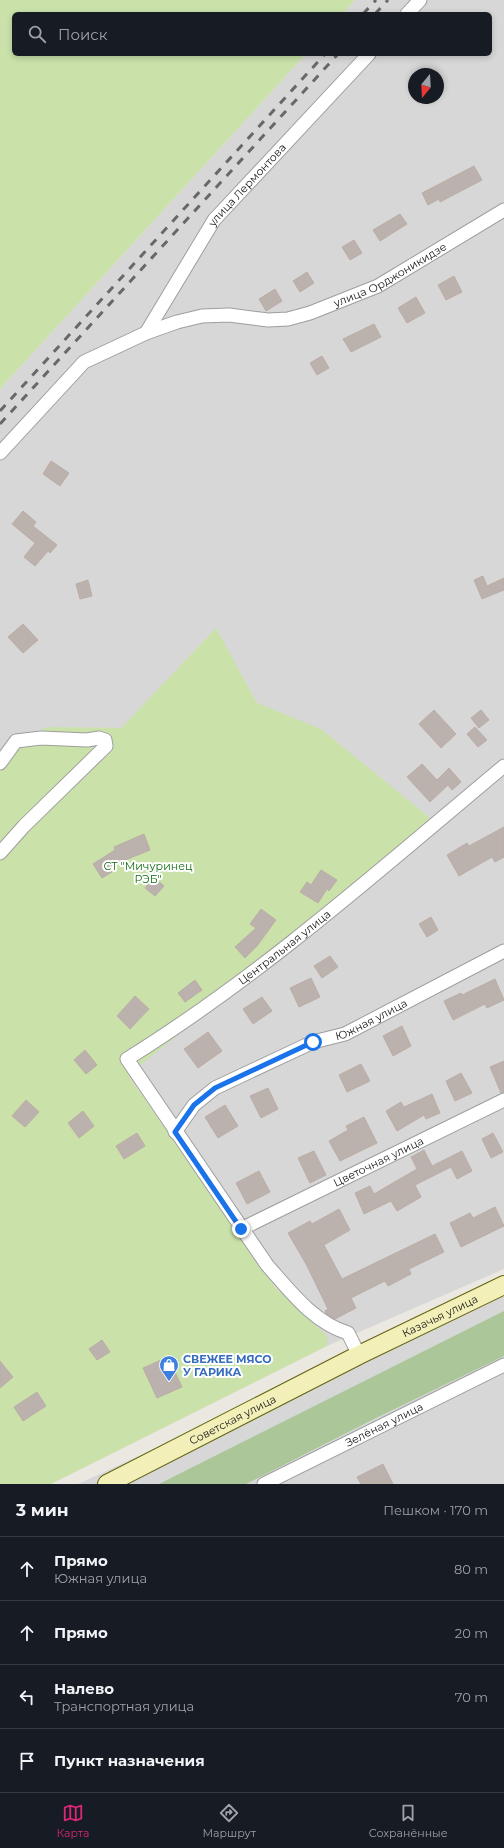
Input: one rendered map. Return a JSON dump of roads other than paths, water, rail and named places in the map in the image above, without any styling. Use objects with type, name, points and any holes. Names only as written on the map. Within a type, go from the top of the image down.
[{"type":"main road","name":"Казачья улица","points":[[359,1355],[504,1284]]},
{"type":"main road","name":"Советская улица","points":[[107,1484],[359,1355]]},
{"type":"street","points":[[409,12],[420,0]]},
{"type":"street","name":"улица Лермонтова","points":[[146,333],[214,220],[368,56]]},
{"type":"street","name":"улица Орджоникидзе","points":[[0,453],[84,362],[146,333],[177,322],[202,316],[229,315],[268,320],[288,319],[310,313],[378,286],[504,210]]},
{"type":"street","points":[[0,763],[16,741],[41,738],[87,740],[99,738],[105,740],[106,746],[24,826],[0,853]]},
{"type":"street","name":"Центральная улица","points":[[175,1132],[126,1059],[174,1030],[284,949],[504,766]]},
{"type":"street","name":"Южная улица","points":[[175,1132],[194,1105],[215,1088],[313,1042],[345,1034],[504,951]]},
{"type":"street","name":"Цветочная улица","points":[[247,1226],[504,1100]]},
{"type":"street","points":[[175,1132],[247,1226],[267,1265],[292,1294],[321,1320],[334,1329],[348,1333],[359,1355]]},
{"type":"street","name":"Зелёная улица","points":[[264,1484],[504,1365]]},
{"type":"railway","points":[[365,12],[376,0]]},
{"type":"railway","points":[[377,12],[388,0]]},
{"type":"railway","points":[[0,411],[323,56]]},
{"type":"railway","points":[[0,424],[336,56]]},
{"type":"place","name":"СВЕЖЕЕ МЯСО У ГАРИКА","points":[[169,1382]]},
{"type":"park label","name":"СТ \"Мичуринец РЭБ\"","points":[[148,872]]}]
